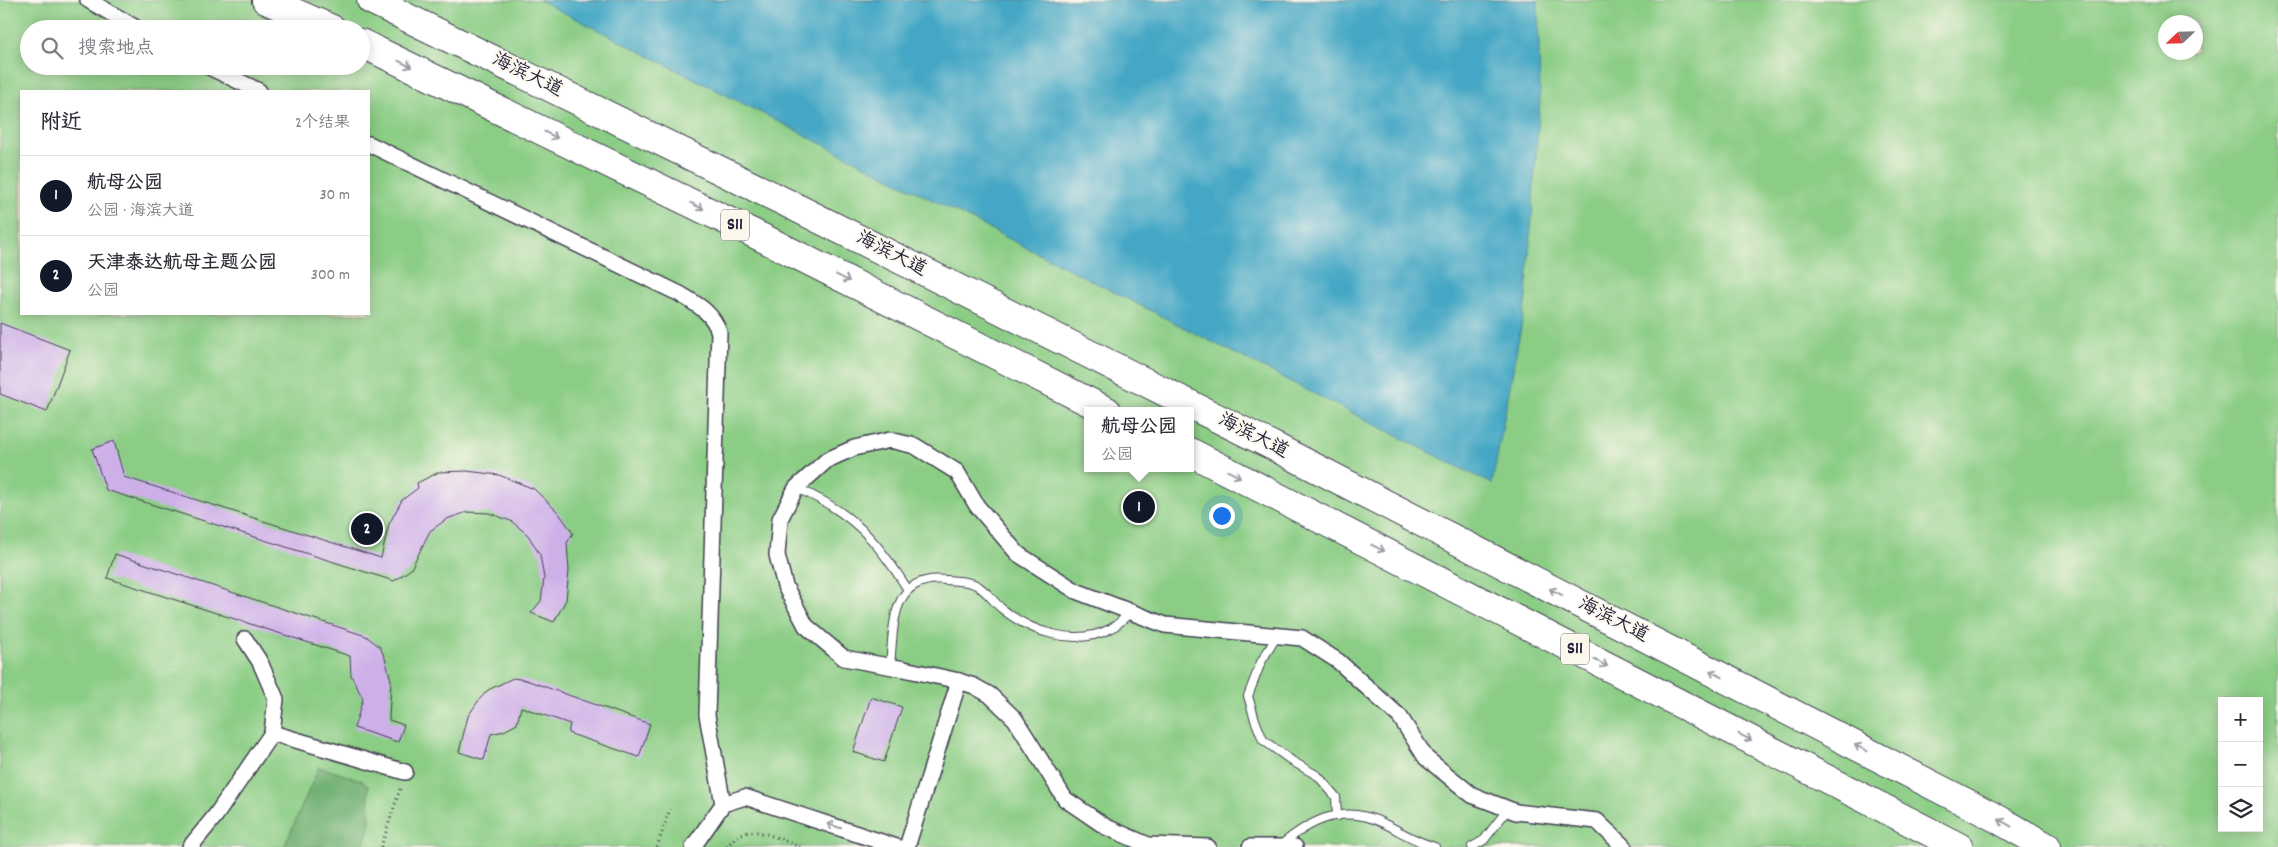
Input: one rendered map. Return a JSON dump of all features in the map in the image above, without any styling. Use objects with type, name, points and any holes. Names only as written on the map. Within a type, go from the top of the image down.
[{"type":"highway","points":[[266,0],[312,20]]},
{"type":"highway","name":"海滨大道","points":[[371,0],[787,203],[1266,443],[1979,809],[2048,847]]},
{"type":"highway","name":"S11","points":[[370,47],[769,241],[1099,407]]},
{"type":"highway","name":"S11","points":[[1194,454],[1959,847]]},
{"type":"street","points":[[88,0],[122,20]]},
{"type":"street","points":[[226,75],[257,90]]},
{"type":"street","points":[[370,144],[680,294],[706,310],[715,320],[719,332],[707,715],[723,804]]},
{"type":"street","points":[[1208,847],[1148,845],[1099,823],[1065,799],[1015,719],[990,695],[974,686],[958,681],[844,658],[806,626],[785,586],[778,555],[780,519],[796,488],[828,460],[854,448],[890,440],[915,446],[957,472],[977,506],[1018,554],[1076,591],[1166,625],[1302,638],[1338,661],[1400,717],[1426,758],[1472,795],[1516,812],[1597,821],[1624,847]]},
{"type":"street","points":[[190,847],[216,815],[272,733],[276,699],[260,662],[245,639]]},
{"type":"street","points":[[907,847],[958,681]]},
{"type":"street","points":[[272,733],[406,772]]},
{"type":"street","points":[[693,847],[723,804],[745,797],[897,847]]},
{"type":"street","points":[[1250,847],[1295,847]]},
{"type":"lane","points":[[796,488],[815,496],[861,527],[882,550],[908,590]]},
{"type":"lane","points":[[890,666],[895,615],[901,596],[914,585],[935,579],[976,584],[1001,608],[1023,625],[1074,638],[1111,628],[1131,612]]},
{"type":"lane","points":[[1277,636],[1261,662],[1248,696],[1255,720],[1263,740],[1292,761],[1318,776],[1336,797],[1337,816]]},
{"type":"lane","points":[[1472,847],[1484,840],[1508,809]]},
{"type":"lane","points":[[1279,846],[1301,828],[1323,818],[1362,815],[1383,823],[1415,841],[1435,847]]},
{"type":"path","points":[[381,847],[406,772]]},
{"type":"path","points":[[657,847],[670,809]]},
{"type":"path","points":[[727,847],[737,836],[752,830],[800,847]]},
{"type":"green space","points":[[0,0],[2278,0],[2278,847],[0,847]]},
{"type":"green space","points":[[319,767],[361,780],[368,786],[370,823],[363,847],[284,847]]},
{"type":"water","points":[[539,0],[1538,0],[1540,99],[1526,299],[1492,484]]},
{"type":"building","points":[[0,323],[70,350],[47,412],[0,394]]},
{"type":"building","points":[[114,441],[124,477],[381,558],[389,524],[402,500],[418,488],[417,483],[439,472],[467,471],[499,475],[534,489],[558,512],[573,533],[567,543],[569,571],[566,600],[554,622],[531,613],[541,601],[544,578],[540,555],[528,535],[511,521],[489,513],[467,512],[447,519],[430,531],[411,569],[394,581],[106,490],[92,449]]},
{"type":"building","points":[[115,554],[366,636],[380,647],[385,658],[391,680],[389,720],[404,725],[398,742],[354,728],[363,699],[351,675],[350,656],[107,578]]},
{"type":"building","points":[[513,678],[526,680],[650,724],[639,757],[568,733],[570,724],[521,707],[517,724],[504,731],[491,734],[484,760],[459,752],[468,716],[479,700],[488,690]]},
{"type":"building","points":[[871,697],[902,707],[884,762],[853,752]]},
{"type":"place","name":"航母公园","points":[[1139,507]]},
{"type":"place","name":"天津泰达航母主题公园","points":[[367,529]]}]
